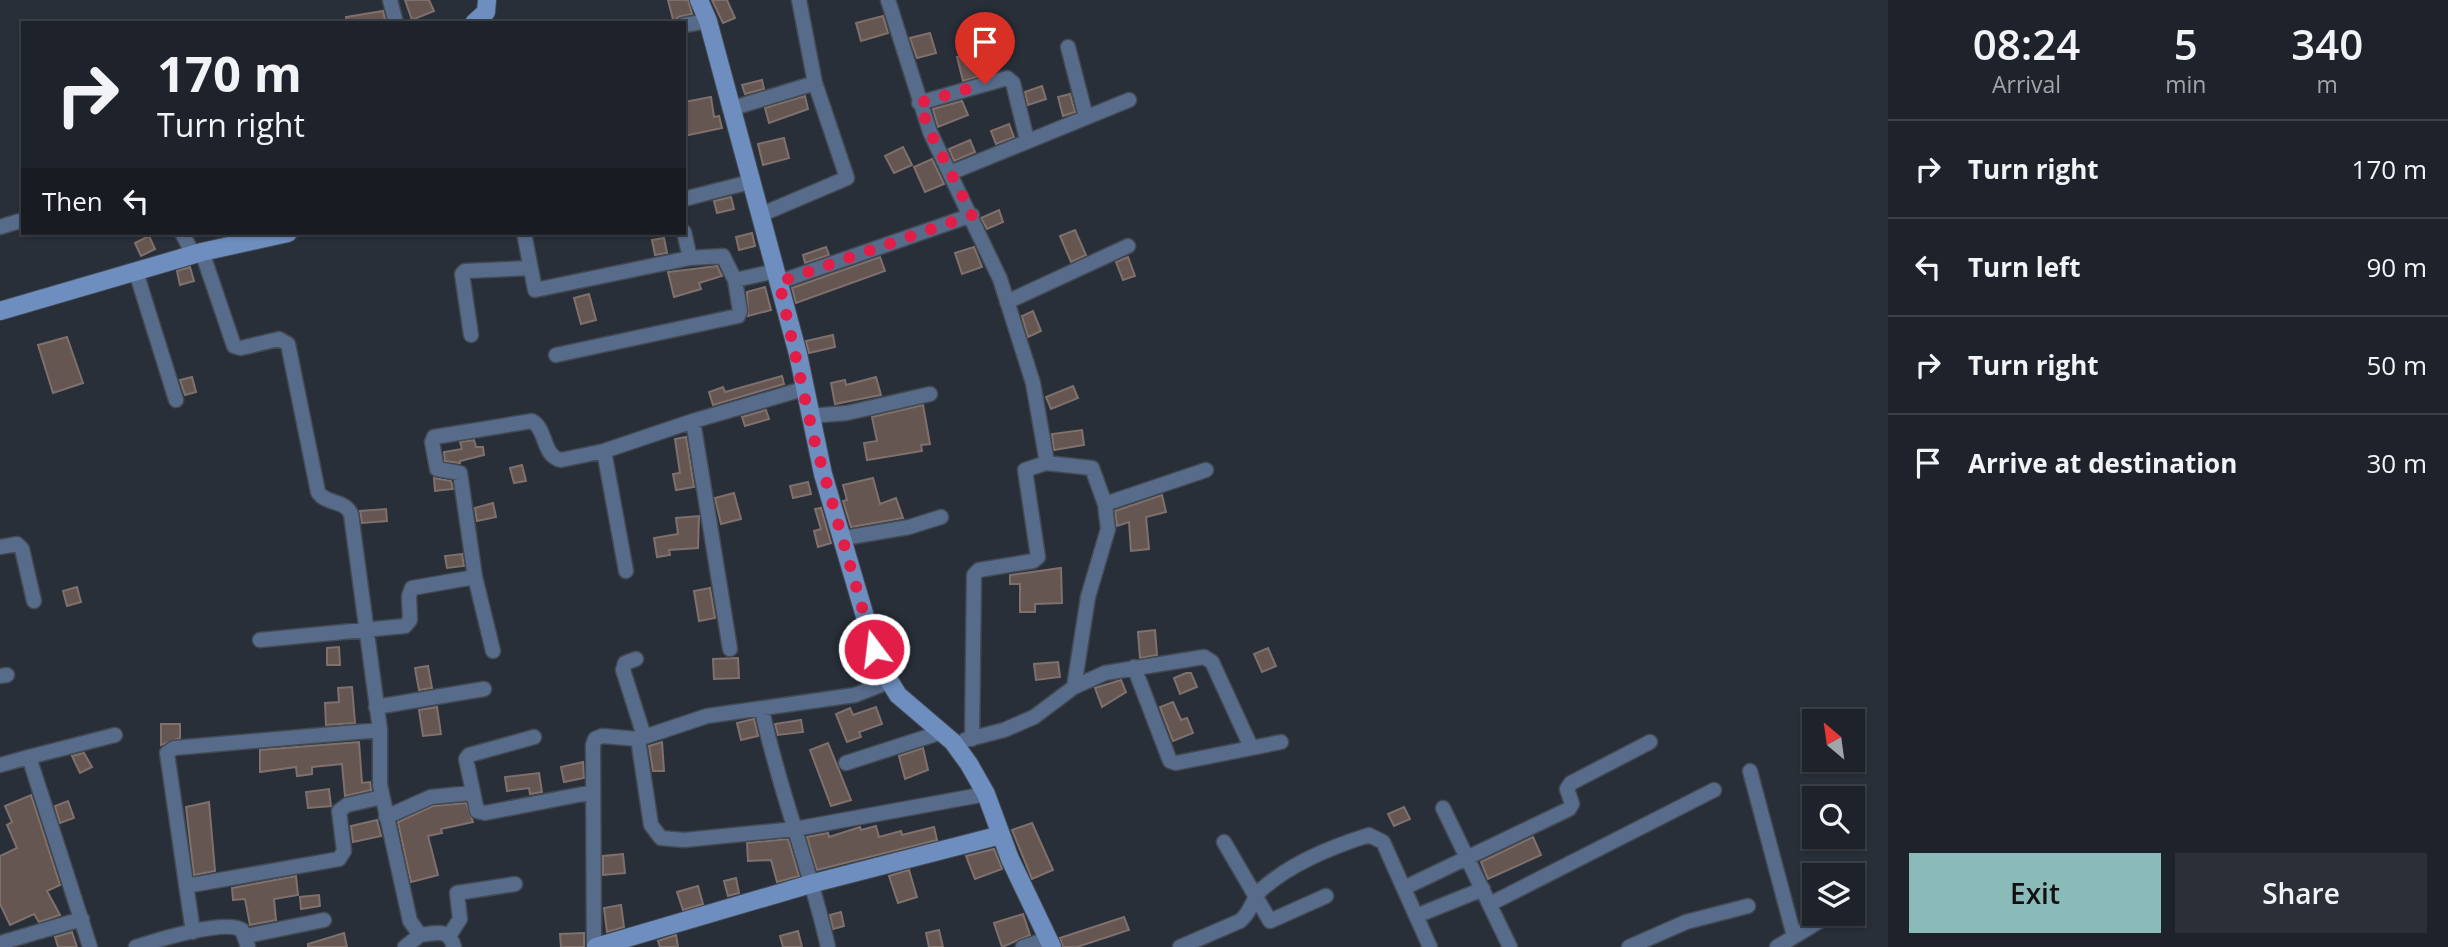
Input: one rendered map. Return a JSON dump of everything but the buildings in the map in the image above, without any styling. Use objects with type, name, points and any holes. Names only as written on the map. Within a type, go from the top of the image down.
[{"type":"street","points":[[390,0],[395,21]]},
{"type":"street","points":[[476,21],[486,12],[487,0]]},
{"type":"street","points":[[699,0],[708,21],[750,182],[778,276],[809,416],[874,649],[888,682],[906,704],[948,737],[986,794],[1025,894],[1050,943],[1023,947]]},
{"type":"street","points":[[760,215],[847,178],[815,83],[799,0]]},
{"type":"street","points":[[888,0],[919,103],[993,261],[1007,302],[1033,383],[1046,463]]},
{"type":"street","points":[[686,25],[708,21]]},
{"type":"street","points":[[1068,47],[1086,117]]},
{"type":"street","points":[[919,103],[1007,78],[1013,83],[1027,141]]},
{"type":"street","points":[[730,109],[815,83]]},
{"type":"street","points":[[950,173],[1129,100]]},
{"type":"street","points":[[686,198],[750,182]]},
{"type":"street","points":[[735,280],[778,276],[972,215]]},
{"type":"street","points":[[0,227],[21,221]]},
{"type":"street","points":[[184,235],[197,253],[234,346],[241,348],[279,339],[288,344],[318,492],[325,499],[345,505],[351,513],[380,730],[382,797],[410,921],[420,935]]},
{"type":"street","points":[[0,311],[197,253],[279,235]]},
{"type":"street","points":[[524,235],[535,290],[690,258],[723,256],[735,280],[740,311],[731,318],[556,355]]},
{"type":"street","points":[[685,235],[690,258]]},
{"type":"street","points":[[1007,302],[1128,246]]},
{"type":"street","points":[[471,335],[462,274],[469,270],[530,268]]},
{"type":"street","points":[[136,272],[176,400]]},
{"type":"street","points":[[492,651],[475,577],[460,473],[437,469],[432,439],[532,421],[539,425],[554,459],[604,451],[693,421],[803,389]]},
{"type":"street","points":[[809,416],[847,413],[930,394]]},
{"type":"street","points":[[693,421],[730,649]]},
{"type":"street","points":[[604,451],[626,571]]},
{"type":"street","points":[[972,739],[974,575],[979,569],[1033,561],[1038,557],[1025,470],[1046,463],[1092,468],[1105,504],[1108,529],[1088,597],[1074,687]]},
{"type":"street","points":[[1105,504],[1206,470]]},
{"type":"street","points":[[844,538],[909,527],[941,517]]},
{"type":"street","points":[[0,547],[17,544],[22,549],[34,601]]},
{"type":"street","points":[[260,639],[367,632],[408,624],[408,596],[412,588],[475,577]]},
{"type":"street","points":[[846,763],[948,737],[972,739],[1034,717],[1074,687],[1105,673],[1209,658],[1251,747]]},
{"type":"street","points":[[636,659],[625,663],[623,670],[641,738],[651,825],[662,838],[684,840],[795,829],[986,794]]},
{"type":"street","points":[[1134,667],[1170,761],[1176,763],[1281,742]]},
{"type":"street","points":[[888,682],[855,695],[706,716],[641,738],[602,736],[595,739],[595,947],[814,883],[1001,835]]},
{"type":"street","points":[[376,707],[484,688]]},
{"type":"street","points":[[762,710],[777,778],[814,883],[828,947]]},
{"type":"street","points":[[193,932],[167,753],[174,748],[380,730]]},
{"type":"street","points":[[0,765],[115,735]]},
{"type":"street","points":[[534,737],[469,755],[466,759],[475,808],[485,813],[593,792]]},
{"type":"street","points":[[1404,888],[1569,809],[1573,804],[1567,789],[1571,783],[1650,742]]},
{"type":"street","points":[[29,757],[90,947]]},
{"type":"street","points":[[1750,771],[1794,936]]},
{"type":"street","points":[[1490,904],[1714,790]]},
{"type":"street","points":[[386,817],[431,797],[472,793]]},
{"type":"street","points":[[186,886],[339,859],[344,851],[339,811],[347,805],[382,797]]},
{"type":"street","points":[[1443,808],[1510,947]]},
{"type":"street","points":[[1180,947],[1240,921],[1247,916],[1260,891],[1325,849],[1369,835],[1383,842],[1430,947]]},
{"type":"street","points":[[1224,842],[1270,920],[1326,895]]},
{"type":"street","points":[[405,947],[413,944],[420,935],[443,932],[452,941],[460,919],[457,893],[515,884]]},
{"type":"street","points":[[1416,915],[1483,889]]},
{"type":"street","points":[[1629,947],[1686,922],[1748,906]]},
{"type":"street","points":[[0,943],[82,919]]},
{"type":"street","points":[[136,947],[193,932],[238,927],[247,942],[324,919]]},
{"type":"street","points":[[1777,947],[1811,926]]},
{"type":"route","points":[[874,649],[844,538],[823,474],[803,389],[798,354],[779,282],[972,215],[930,132],[919,103],[985,84]]}]
